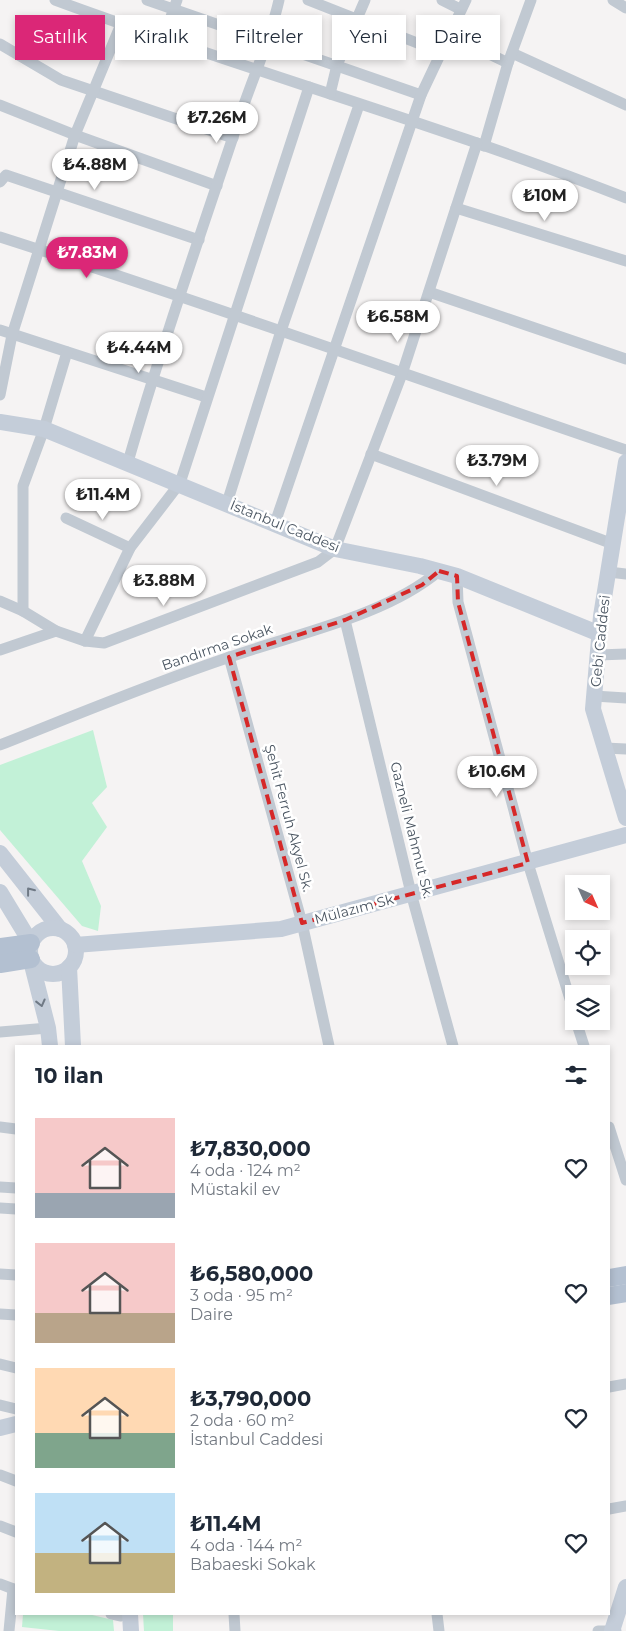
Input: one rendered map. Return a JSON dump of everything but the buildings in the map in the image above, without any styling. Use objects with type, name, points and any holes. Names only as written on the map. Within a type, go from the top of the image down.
[{"type":"main road","name":"İstanbul Caddesi","points":[[0,422],[44,429],[335,548],[457,576],[600,634]]},
{"type":"main road","name":"Gebi Caddesi","points":[[625,809],[593,709],[608,572],[622,507],[626,462]]},
{"type":"main road","name":"Mülazım Sk","points":[[75,945],[281,929],[626,835]]},
{"type":"main road","points":[[0,853],[60,929],[72,938],[75,945],[74,961],[69,967],[63,972],[48,974],[35,966],[31,951],[0,892]]},
{"type":"main road","points":[[50,1045],[31,951],[34,937],[46,929],[60,929]]},
{"type":"main road","points":[[0,947],[31,951]]},
{"type":"main road","points":[[0,964],[31,951]]},
{"type":"main road","points":[[69,967],[73,1045]]},
{"type":"main road","points":[[610,1278],[626,1275]]},
{"type":"main road","points":[[610,1296],[626,1294]]},
{"type":"main road","points":[[0,1428],[15,1424]]},
{"type":"main road","points":[[609,1631],[626,1587]]},
{"type":"main road","points":[[120,1618],[132,1631]]},
{"type":"street","points":[[55,0],[85,5],[115,21]]},
{"type":"street","points":[[147,0],[175,5],[217,21]]},
{"type":"street","points":[[275,15],[279,0]]},
{"type":"street","points":[[308,0],[350,15]]},
{"type":"street","points":[[359,15],[365,0]]},
{"type":"street","points":[[442,0],[463,5]]},
{"type":"street","points":[[0,601],[23,611],[56,631],[85,641],[104,644],[318,562],[335,548],[402,374],[456,208],[531,0]]},
{"type":"street","points":[[613,0],[626,8]]},
{"type":"street","points":[[0,396],[12,335],[75,135],[115,39]]},
{"type":"street","points":[[0,44],[61,80],[233,138]]},
{"type":"street","points":[[207,53],[480,144],[626,198]]},
{"type":"street","points":[[500,54],[626,105]]},
{"type":"street","points":[[322,59],[421,94]]},
{"type":"street","points":[[128,462],[151,380],[182,295],[259,60]]},
{"type":"street","points":[[330,94],[340,60]]},
{"type":"street","points":[[275,523],[421,94],[436,60]]},
{"type":"street","points":[[85,641],[130,548],[180,483],[233,314],[309,87]]},
{"type":"street","points":[[227,503],[281,331],[359,104]]},
{"type":"street","points":[[0,105],[75,135],[217,186]]},
{"type":"street","points":[[0,182],[6,175],[200,240]]},
{"type":"street","points":[[456,208],[626,261]]},
{"type":"street","points":[[0,238],[182,295],[402,374],[626,450]]},
{"type":"street","points":[[429,292],[626,359]]},
{"type":"street","points":[[0,330],[206,397]]},
{"type":"street","points":[[23,611],[22,486],[44,429],[67,352]]},
{"type":"street","points":[[371,454],[613,544]]},
{"type":"street","points":[[66,518],[130,548]]},
{"type":"street","name":"Bandırma Sokak","points":[[0,745],[229,657],[345,620],[422,585],[439,571]]},
{"type":"street","points":[[608,572],[626,574]]},
{"type":"street","points":[[457,576],[458,602],[528,863],[566,985]]},
{"type":"street","name":"Gazneli Mahmut Sk.","points":[[345,620],[411,893],[453,1045]]},
{"type":"street","points":[[0,650],[56,631]]},
{"type":"street","points":[[598,655],[626,654]]},
{"type":"street","name":"Şehit Ferruh Akyel Sk.","points":[[229,657],[302,923],[329,1045]]},
{"type":"street","points":[[594,696],[626,698]]},
{"type":"street","points":[[605,748],[626,749]]},
{"type":"street","points":[[0,1032],[48,1028]]},
{"type":"street","points":[[579,1030],[584,1045]]},
{"type":"street","points":[[0,1127],[15,1129]]},
{"type":"street","points":[[610,1130],[626,1180]]},
{"type":"street","points":[[0,1187],[15,1188]]},
{"type":"street","points":[[0,1208],[15,1209]]},
{"type":"street","points":[[0,1274],[15,1275]]},
{"type":"street","points":[[0,1314],[15,1315]]},
{"type":"street","points":[[0,1364],[15,1368]]},
{"type":"street","points":[[610,1387],[626,1384]]},
{"type":"street","points":[[0,1405],[15,1409]]},
{"type":"street","points":[[0,1475],[15,1481]]},
{"type":"street","points":[[610,1509],[626,1506]]},
{"type":"street","points":[[0,1526],[15,1532]]},
{"type":"street","points":[[0,1584],[15,1589],[9,1631]]},
{"type":"street","points":[[234,1615],[235,1631]]},
{"type":"street","points":[[437,1615],[438,1631]]},
{"type":"highlighted area","points":[[439,571],[457,576],[458,602],[528,863],[302,923],[229,657],[345,620],[422,585]]},
{"type":"green space","points":[[93,730],[107,787],[92,803],[107,827],[82,861],[101,906],[98,931],[82,926],[0,830],[0,765]]},
{"type":"green space","points":[[23,1615],[92,1615],[113,1620],[114,1631],[59,1631],[22,1627]]},
{"type":"green space","points":[[143,1615],[173,1615],[173,1631],[144,1631]]}]
